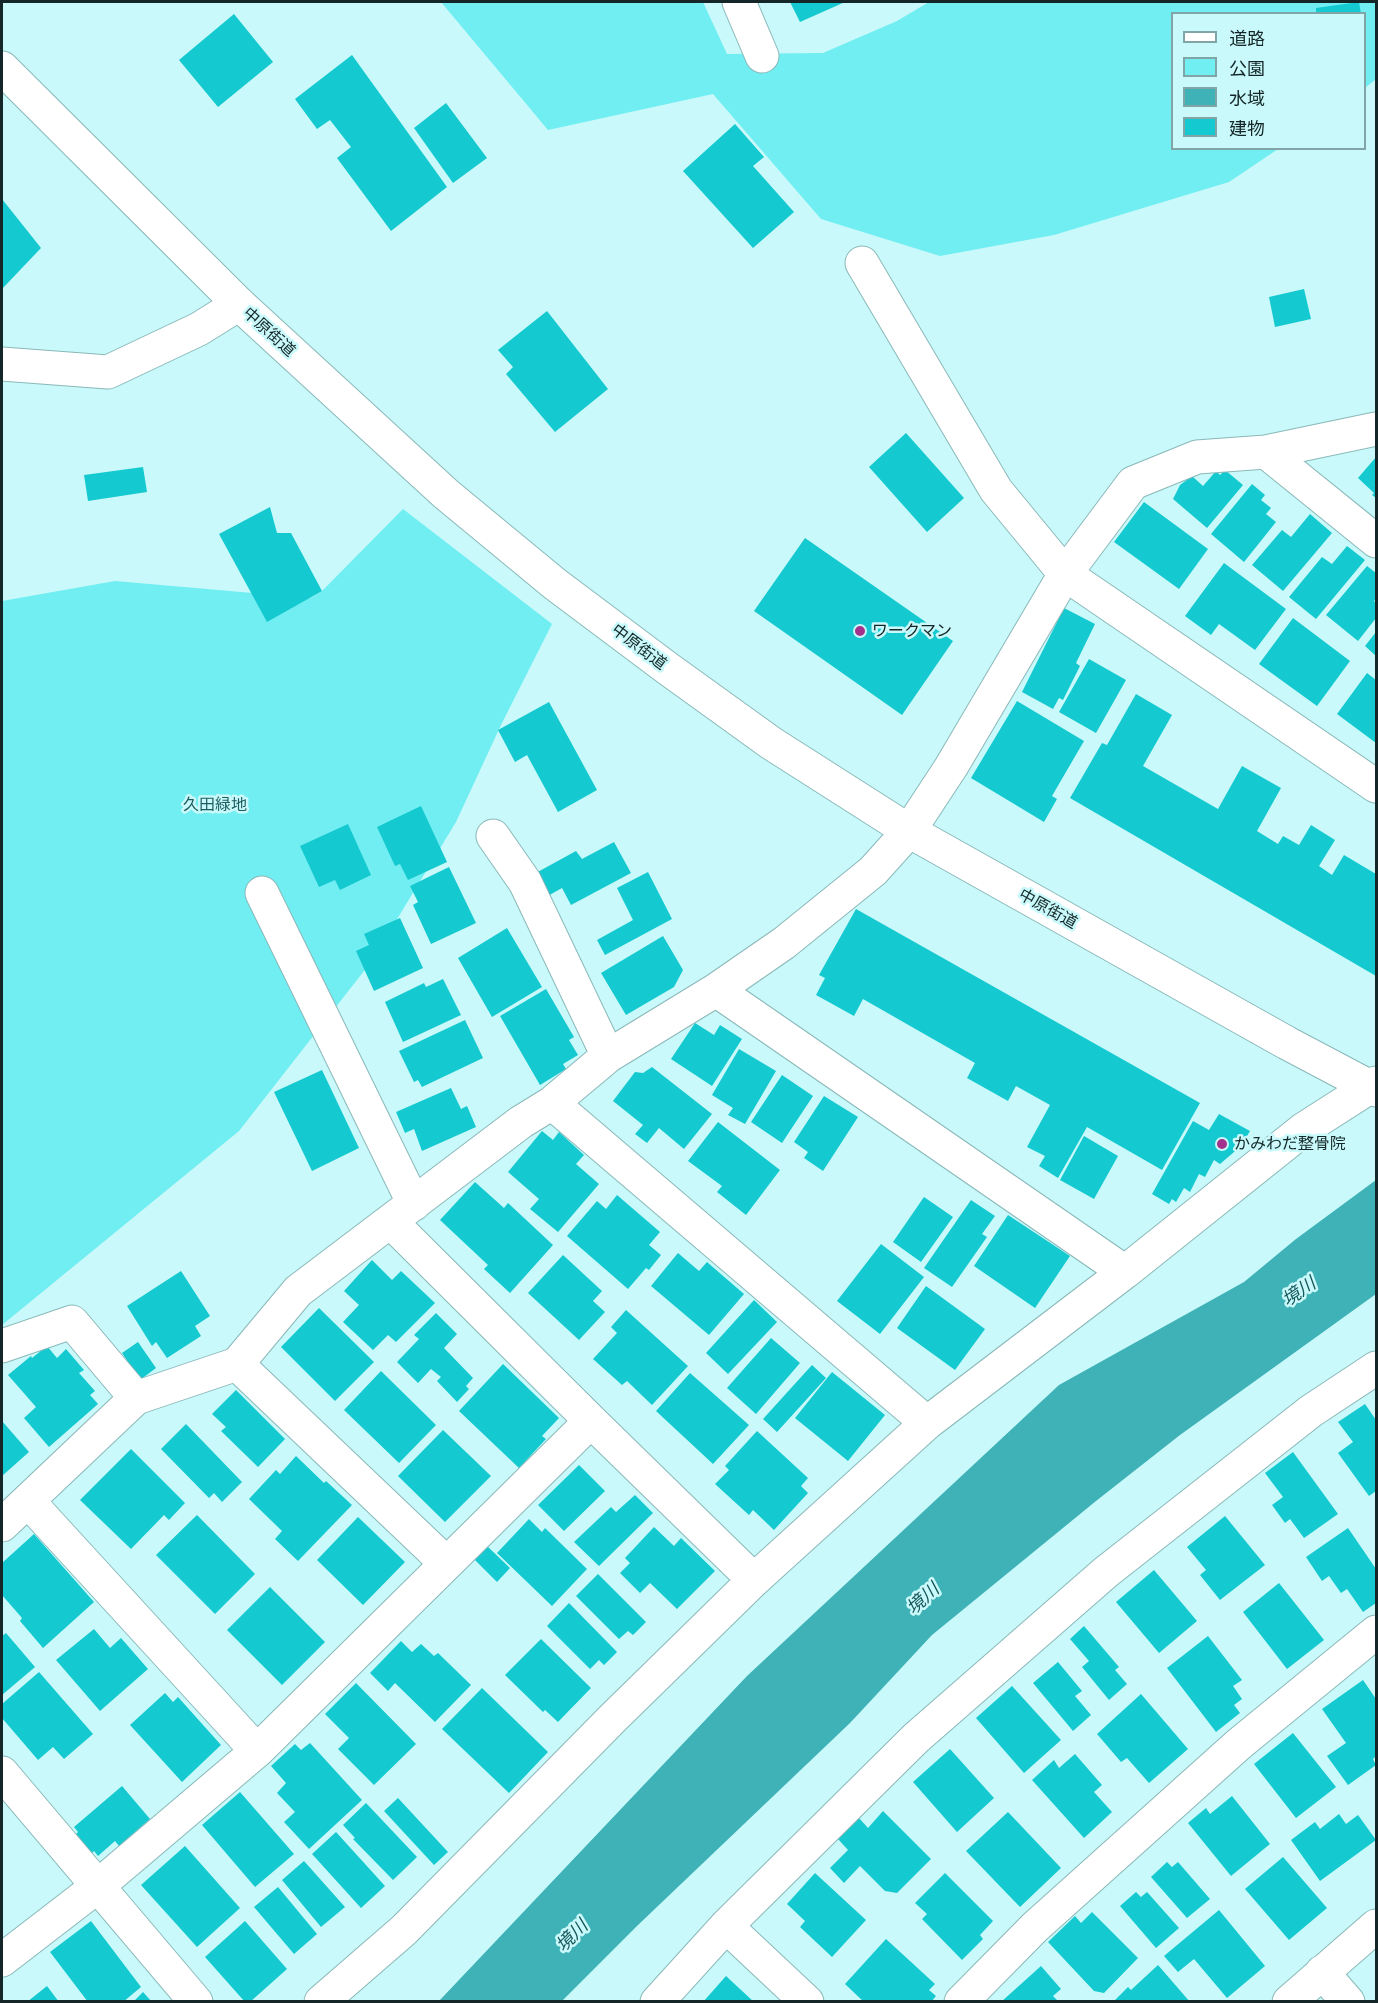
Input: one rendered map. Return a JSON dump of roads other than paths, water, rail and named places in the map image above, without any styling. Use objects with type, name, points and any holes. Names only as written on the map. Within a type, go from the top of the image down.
[{"type":"street","points":[[739,2],[762,56]]},
{"type":"street","name":"中原街道","points":[[2,68],[239,304],[446,494],[555,584],[771,743],[909,831],[1287,1043],[1375,1086]]},
{"type":"street","points":[[862,263],[996,490],[1065,574],[1377,786]]},
{"type":"street","points":[[2,364],[108,372],[199,329],[239,304]]},
{"type":"street","points":[[2,1525],[136,1398],[237,1364],[298,1291],[521,1122],[552,1103],[608,1056],[716,990],[784,943],[873,871],[909,831],[951,767],[1065,574],[1133,483],[1197,457],[1266,452],[1377,429]]},
{"type":"street","points":[[1266,452],[1377,541]]},
{"type":"street","points":[[493,836],[525,882],[608,1056]]},
{"type":"street","points":[[262,893],[403,1213],[591,1421],[754,1580]]},
{"type":"street","points":[[716,990],[1125,1272]]},
{"type":"street","points":[[321,2001],[404,1930],[613,1718],[754,1580],[927,1423],[1125,1272],[1304,1129],[1375,1086]]},
{"type":"street","points":[[552,1103],[927,1423]]},
{"type":"street","points":[[2,1346],[72,1322],[136,1398]]},
{"type":"street","points":[[237,1364],[446,1563]]},
{"type":"street","points":[[657,2001],[726,1926],[916,1738],[1106,1572],[1311,1411],[1377,1368]]},
{"type":"street","points":[[2,1960],[99,1886],[257,1751],[591,1421]]},
{"type":"street","points":[[28,1501],[257,1751]]},
{"type":"street","points":[[961,2001],[1035,1927],[1230,1752],[1377,1632]]},
{"type":"street","points":[[2,1773],[196,2001]]},
{"type":"street","points":[[726,1926],[807,2001]]},
{"type":"street","points":[[1289,2001],[1377,1926]]},
{"type":"street","points":[[1323,1972],[1348,2001]]},
{"type":"water","name":"境川","points":[[1376,1180],[1376,1294],[1180,1435],[932,1635],[850,1723],[638,1925],[562,2001],[439,2001],[747,1676],[1059,1385],[1244,1282],[1296,1239]]},
{"type":"place","name":"ワークマン","points":[[860,631]]},
{"type":"place","name":"かみわだ整骨院","points":[[1222,1144]]},
{"type":"park label","name":"久田緑地","points":[[215,805]]}]
